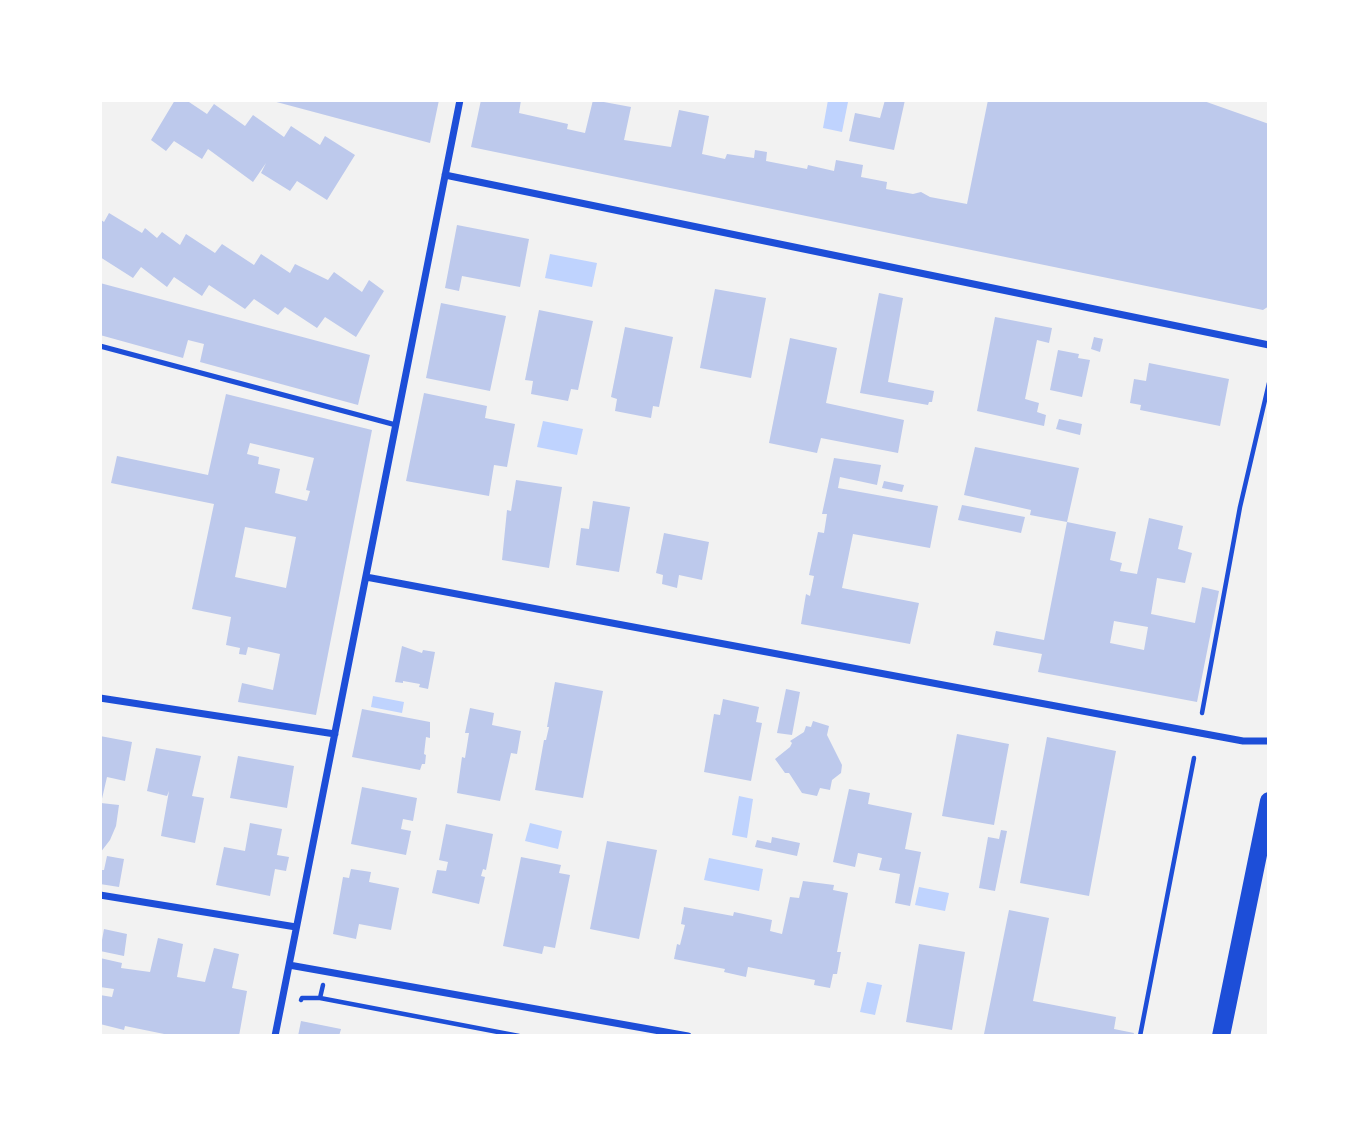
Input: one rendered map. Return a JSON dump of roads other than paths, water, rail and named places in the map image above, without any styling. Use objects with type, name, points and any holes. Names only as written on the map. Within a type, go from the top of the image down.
[{"type":"main road","points":[[1221,1036],[1269,801]]},
{"type":"street","points":[[275,1036],[460,100]]},
{"type":"street","points":[[445,175],[1269,345]]},
{"type":"street","points":[[366,577],[1243,741],[1269,741]]},
{"type":"street","points":[[100,698],[335,734]]},
{"type":"street","points":[[100,895],[296,928]]},
{"type":"street","points":[[289,965],[688,1036]]},
{"type":"lane","points":[[100,346],[396,425]]},
{"type":"water","points":[[828,100],[848,102],[842,132],[823,128]]},
{"type":"water","points":[[550,254],[597,263],[592,287],[545,278]]},
{"type":"water","points":[[543,421],[583,429],[577,455],[537,447]]},
{"type":"water","points":[[373,696],[404,702],[402,713],[371,707]]},
{"type":"water","points":[[739,796],[753,799],[747,838],[732,835]]},
{"type":"water","points":[[530,823],[562,831],[558,849],[525,841]]},
{"type":"water","points":[[709,858],[763,869],[759,891],[704,880]]},
{"type":"water","points":[[919,887],[949,893],[945,911],[915,905]]},
{"type":"water","points":[[867,982],[882,985],[875,1015],[860,1012]]}]
